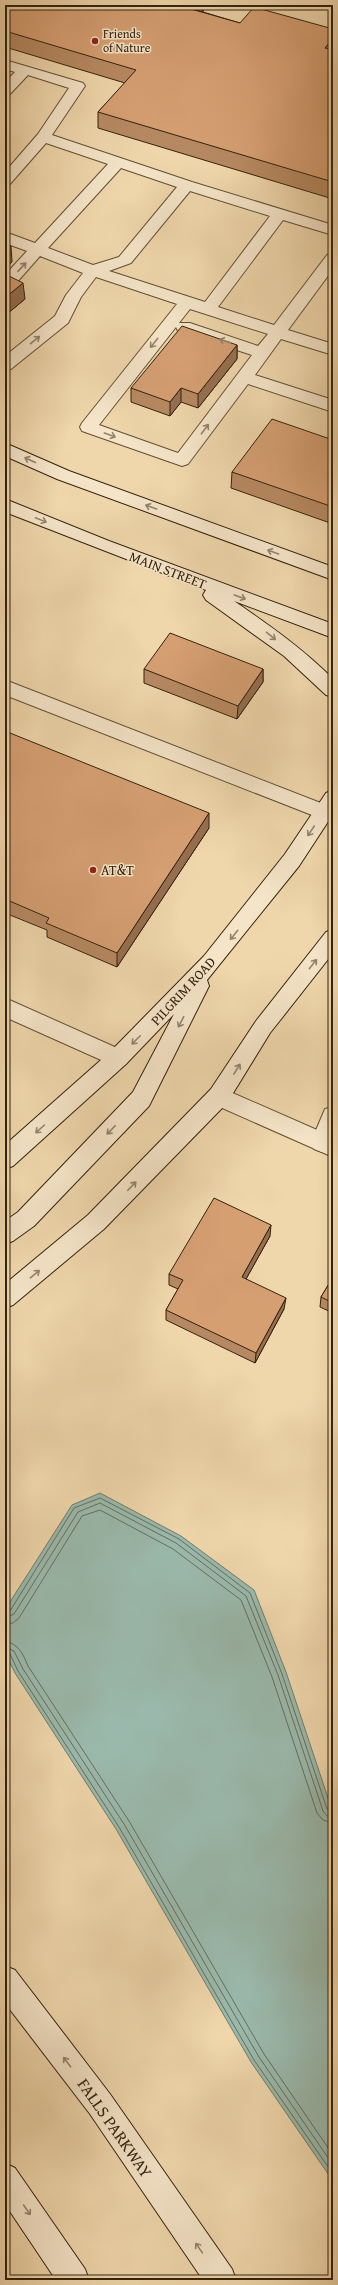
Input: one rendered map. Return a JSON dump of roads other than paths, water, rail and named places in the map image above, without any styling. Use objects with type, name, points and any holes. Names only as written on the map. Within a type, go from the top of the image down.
[{"type":"street","points":[[5,64],[78,86],[44,137],[5,181]]},
{"type":"street","points":[[5,91],[25,70]]},
{"type":"street","points":[[44,137],[333,230]]},
{"type":"street","points":[[5,285],[118,162]]},
{"type":"street","points":[[5,365],[62,319],[74,295],[93,271],[124,260],[187,184]]},
{"type":"street","points":[[208,309],[280,214]]},
{"type":"street","points":[[5,237],[93,271],[333,350]]},
{"type":"street","points":[[187,302],[88,427],[182,460],[333,258]]},
{"type":"street","points":[[5,346],[74,295]]},
{"type":"street","points":[[171,323],[262,353]]},
{"type":"street","points":[[244,377],[333,406]]},
{"type":"street","points":[[5,450],[63,475],[333,574]]},
{"type":"street","name":"MAIN STREET","points":[[5,505],[180,575],[333,631]]},
{"type":"street","points":[[310,565],[333,563]]},
{"type":"street","points":[[180,575],[266,632],[318,675],[333,690]]},
{"type":"street","points":[[5,687],[328,805]]},
{"type":"street","name":"PILGRIM ROAD","points":[[5,1159],[118,1058],[211,962],[292,860],[328,805]]},
{"type":"street","points":[[5,1298],[96,1222],[219,1096],[263,1027],[333,938]]},
{"type":"street","points":[[5,1234],[26,1219],[142,1099],[211,962]]},
{"type":"street","points":[[5,1007],[118,1058]]},
{"type":"street","points":[[219,1096],[327,1144],[333,1116]]},
{"type":"street","name":"FALLS PARKWAY","points":[[5,1980],[100,2104],[221,2280]]},
{"type":"street","points":[[5,2178],[74,2280]]},
{"type":"water","points":[[100,1493],[181,1536],[254,1590],[286,1672],[333,1813],[333,2181],[251,2062],[116,1829],[15,1673],[5,1653],[5,1615],[8,1605],[72,1505]]},
{"type":"place","name":"Friends of Nature","points":[[95,41]]},
{"type":"place","name":"AT&T","points":[[93,870]]}]
